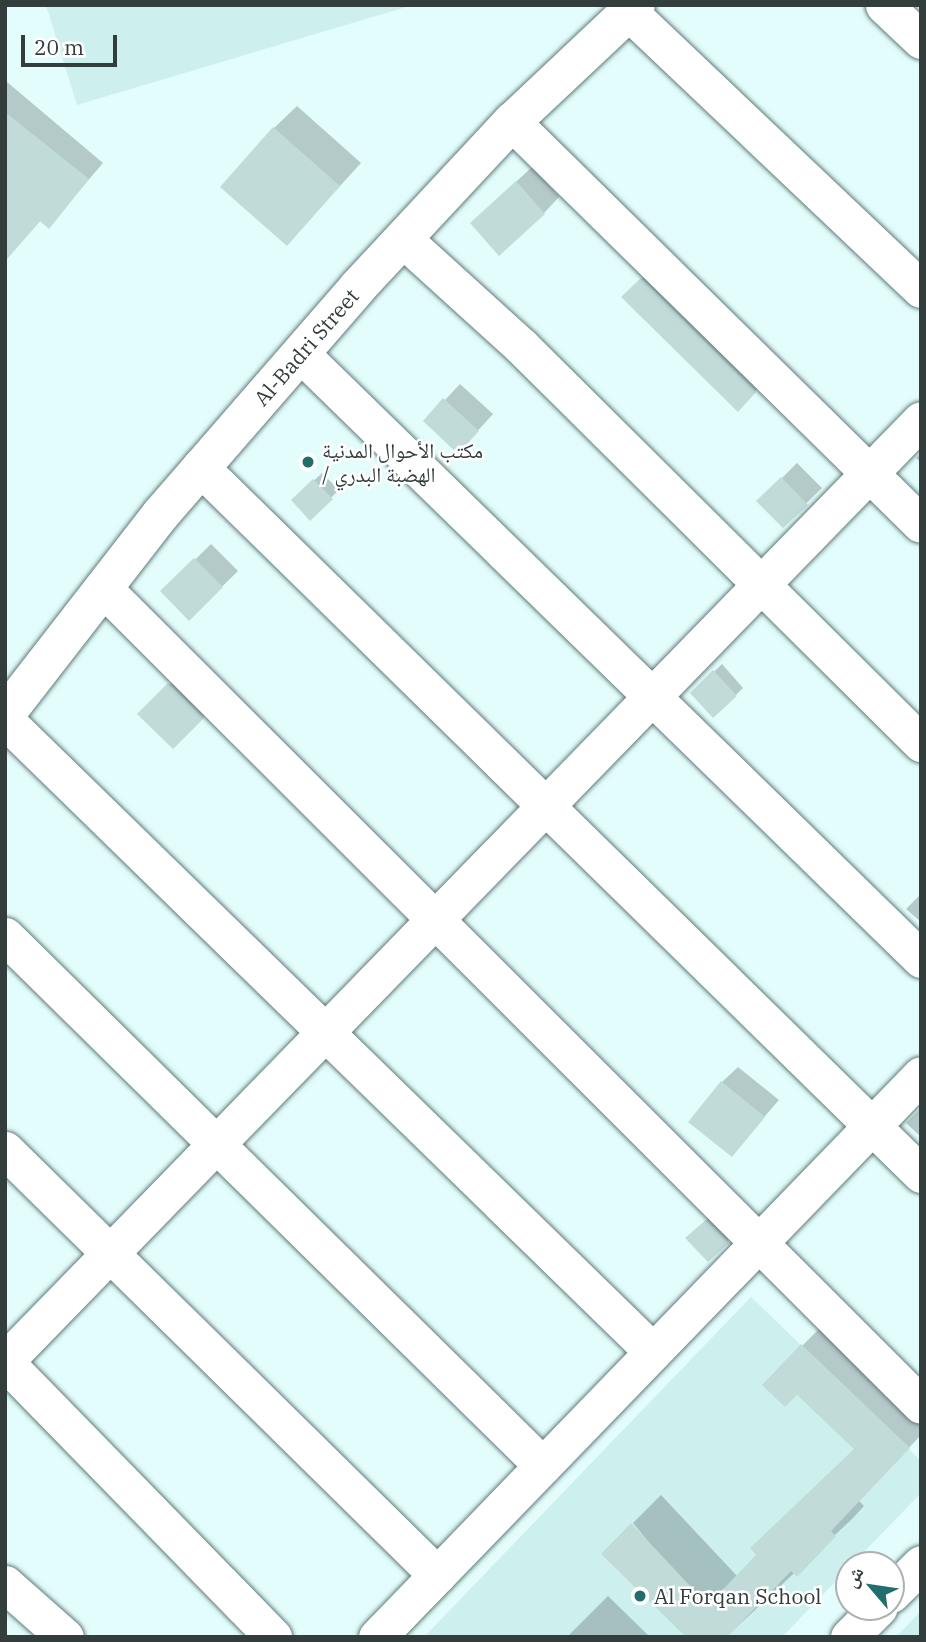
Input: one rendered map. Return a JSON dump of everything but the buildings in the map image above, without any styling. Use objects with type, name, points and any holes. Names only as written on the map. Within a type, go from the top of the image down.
[{"type":"street","points":[[884,5],[921,40]]},
{"type":"street","points":[[633,9],[921,289]]},
{"type":"street","name":"Al-Badri Street","points":[[5,717],[200,467],[403,239],[512,122],[633,9]]},
{"type":"street","points":[[512,122],[921,524]]},
{"type":"street","points":[[403,239],[522,346],[921,743]]},
{"type":"street","points":[[302,355],[655,693],[921,959]]},
{"type":"street","points":[[273,1637],[5,1362],[921,420]]},
{"type":"street","points":[[200,467],[921,1174]]},
{"type":"street","points":[[105,590],[432,921],[921,1405]]},
{"type":"street","points":[[5,717],[324,1033],[653,1352]]},
{"type":"street","points":[[5,936],[542,1466]]},
{"type":"street","points":[[377,1637],[921,1075]]},
{"type":"street","points":[[5,1150],[438,1575]]},
{"type":"street","points":[[905,1580],[921,1564]]},
{"type":"street","points":[[5,1584],[65,1637]]},
{"type":"street","points":[[849,1637],[864,1621]]},
{"type":"shaded area","points":[[46,5],[413,5],[77,105]]},
{"type":"shaded area","points":[[751,1297],[921,1461],[921,1493],[865,1551],[835,1551],[835,1582],[782,1637],[424,1637]]},
{"type":"shaded area","points":[[921,1611],[921,1637],[896,1637]]},
{"type":"place","name":"مكتب الأحوال المدنية / الهضبة البدري","points":[[308,462]]},
{"type":"place","name":"Al Forqan School","points":[[640,1596]]}]
